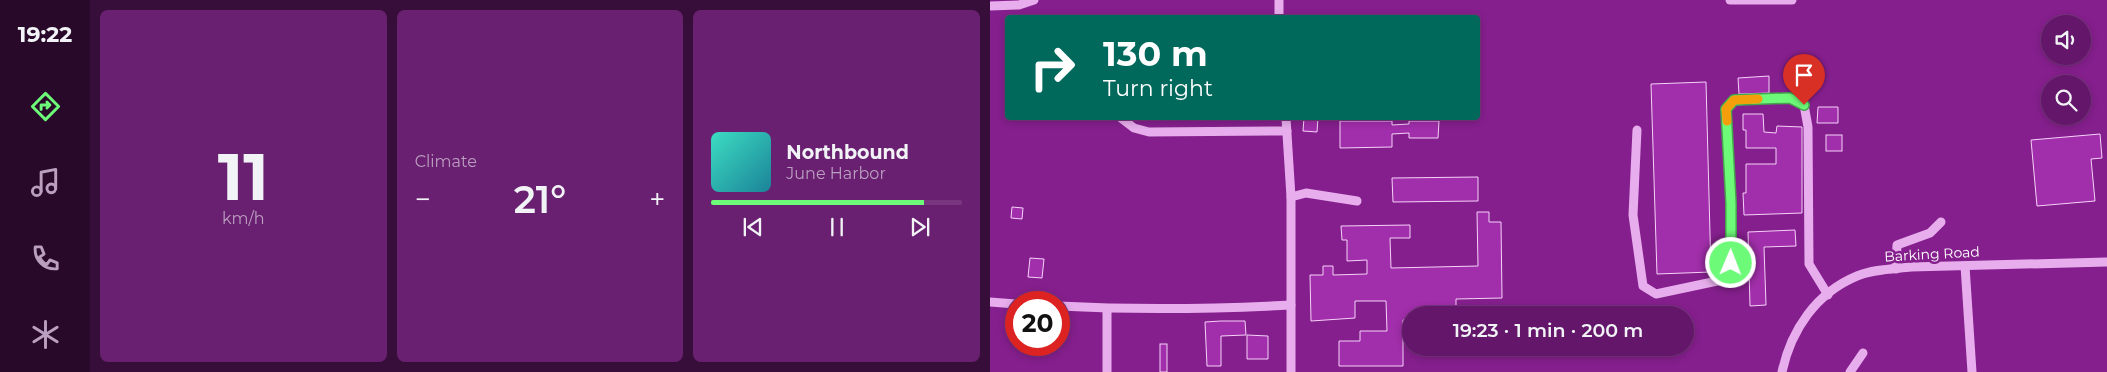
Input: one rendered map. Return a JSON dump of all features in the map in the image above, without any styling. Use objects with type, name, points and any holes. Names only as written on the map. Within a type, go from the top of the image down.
[{"type":"street","points":[[990,6],[1019,5],[1034,0]]},
{"type":"street","points":[[1279,0],[1279,15]]},
{"type":"street","points":[[1730,0],[1792,0]]},
{"type":"street","points":[[1637,130],[1633,215],[1643,286],[1656,294],[1722,280],[1731,263],[1731,203],[1726,109],[1734,100],[1790,98],[1804,105],[1808,127],[1809,264],[1828,295]]},
{"type":"street","points":[[1124,120],[1134,128],[1149,132],[1287,131]]},
{"type":"street","points":[[1286,120],[1291,197],[1292,372]]},
{"type":"street","points":[[1291,197],[1306,193],[1357,201]]},
{"type":"street","points":[[1896,269],[1897,245],[1930,233],[1941,222]]},
{"type":"street","name":"Barking Road","points":[[1782,372],[1785,356],[1797,328],[1806,314],[1828,295],[1858,276],[1896,269],[2107,262]]},
{"type":"street","points":[[1965,266],[1972,372]]},
{"type":"street","points":[[990,302],[1005,303]]},
{"type":"street","points":[[1070,307],[1107,309],[1202,309],[1291,306]]},
{"type":"street","points":[[1107,309],[1107,372]]},
{"type":"street","points":[[1850,372],[1863,352]]},
{"type":"building","points":[[1769,76],[1769,93],[1739,94],[1738,78]]},
{"type":"building","points":[[1706,82],[1711,272],[1657,274],[1651,84]]},
{"type":"building","points":[[1818,107],[1838,107],[1838,123],[1817,123]]},
{"type":"building","points":[[1743,114],[1763,114],[1764,132],[1776,133],[1777,126],[1802,127],[1802,213],[1744,215],[1743,193],[1746,193],[1746,164],[1776,164],[1776,148],[1746,148],[1746,130],[1743,130]]},
{"type":"building","points":[[1304,120],[1318,120],[1317,132],[1303,131]]},
{"type":"building","points":[[1340,121],[1392,121],[1392,125],[1409,124],[1409,121],[1439,121],[1438,138],[1409,138],[1409,133],[1392,134],[1392,147],[1340,148]]},
{"type":"building","points":[[2100,134],[2102,158],[2091,159],[2095,201],[2037,206],[2031,140]]},
{"type":"building","points":[[1826,135],[1842,135],[1842,151],[1826,151]]},
{"type":"building","points":[[1478,177],[1478,201],[1393,202],[1392,178]]},
{"type":"building","points":[[1012,207],[1023,208],[1022,219],[1011,218]]},
{"type":"building","points":[[1477,212],[1489,212],[1489,222],[1501,222],[1502,298],[1456,299],[1456,306],[1402,306],[1403,366],[1339,366],[1339,341],[1360,341],[1360,331],[1387,331],[1386,301],[1355,301],[1355,318],[1311,321],[1310,275],[1323,275],[1323,266],[1333,266],[1333,275],[1367,274],[1367,260],[1347,261],[1347,240],[1342,240],[1341,226],[1410,225],[1410,238],[1390,238],[1391,268],[1478,266]]},
{"type":"building","points":[[1795,230],[1796,246],[1764,247],[1766,305],[1750,306],[1748,232]]},
{"type":"building","points":[[1030,258],[1044,259],[1042,278],[1028,277]]},
{"type":"building","points":[[1245,321],[1246,335],[1221,336],[1221,366],[1207,366],[1205,322]]},
{"type":"building","points":[[1247,335],[1268,336],[1268,359],[1247,359]]},
{"type":"building","points":[[1160,344],[1167,344],[1167,372],[1160,372]]},
{"type":"slow traffic","points":[[1727,121],[1726,109],[1734,100],[1758,99]]},
{"type":"route","points":[[1731,263],[1731,203],[1726,109],[1734,100],[1790,98],[1804,105]]}]
